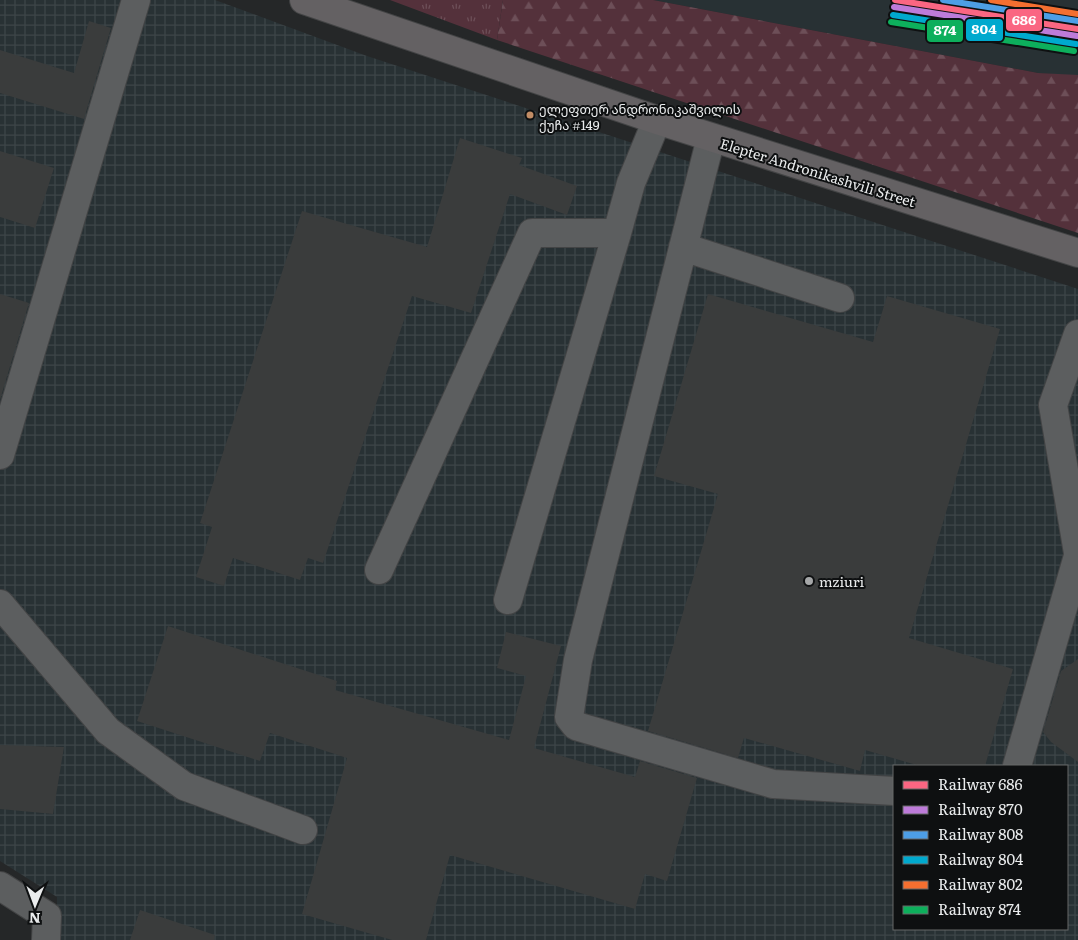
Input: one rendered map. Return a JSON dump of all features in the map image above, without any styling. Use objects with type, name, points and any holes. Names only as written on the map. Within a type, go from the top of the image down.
[{"type":"main road","name":"Elepter Andronikashvili Street","points":[[304,0],[711,138],[1078,254]]},
{"type":"street","points":[[0,456],[136,0]]},
{"type":"street","points":[[508,600],[632,184],[657,120]]},
{"type":"street","points":[[711,138],[578,660],[569,717],[576,726],[772,784],[893,791]]},
{"type":"street","points":[[378,570],[532,232],[617,233]]},
{"type":"street","points":[[683,248],[840,298]]},
{"type":"street","points":[[1017,765],[1078,554],[1053,405],[1078,334]]},
{"type":"street","points":[[0,604],[108,731],[184,786],[303,830]]},
{"type":"street","points":[[0,886],[47,916],[46,940]]},
{"type":"shaded area","points":[[0,0],[215,0],[367,56],[1078,289],[1078,940],[57,940],[57,897],[0,861]]},
{"type":"shaded area","points":[[653,0],[1078,0],[1078,76],[1038,73]]},
{"type":"green space","points":[[390,0],[503,0],[497,40]]},
{"type":"green space","points":[[503,0],[653,0],[1038,73],[1078,75],[1078,233],[497,40]]},
{"type":"building","points":[[89,21],[111,28],[84,119],[0,93],[0,50],[74,73]]},
{"type":"building","points":[[460,138],[522,158],[519,165],[577,186],[567,215],[510,194],[471,313],[412,296],[323,563],[308,558],[300,580],[233,558],[224,586],[196,577],[212,527],[200,523],[302,211],[427,247]]},
{"type":"building","points":[[0,151],[54,168],[35,228],[0,217]]},
{"type":"building","points":[[0,294],[29,303],[0,400]]},
{"type":"building","name":"mziuri","points":[[708,294],[873,342],[887,296],[1000,329],[909,638],[1013,669],[985,765],[917,765],[865,750],[860,771],[744,738],[738,758],[648,731],[718,494],[654,476]]},
{"type":"building","points":[[168,626],[337,681],[335,690],[509,740],[526,676],[497,668],[506,632],[561,646],[534,748],[635,777],[640,761],[697,778],[667,881],[645,874],[635,909],[450,855],[426,940],[392,940],[302,914],[347,758],[270,733],[260,761],[137,721]]},
{"type":"building","points":[[1078,659],[1078,762],[1051,742],[1043,732],[1061,671]]},
{"type":"building","points":[[0,745],[64,747],[53,814],[0,809]]},
{"type":"building","points":[[140,910],[215,935],[214,940],[130,940]]},
{"type":"rail line","name":"686","points":[[895,0],[1078,29]]},
{"type":"rail line","name":"808","points":[[943,0],[1078,21]]},
{"type":"rail line","name":"802","points":[[991,0],[1078,14]]},
{"type":"rail line","name":"870","points":[[894,7],[1077,36]]},
{"type":"rail line","name":"804","points":[[893,15],[1076,44]]},
{"type":"rail line","name":"874","points":[[891,22],[1074,51]]},
{"type":"place","name":"ელეფთერ ანდრონიკაშვილის ქუჩა #149","points":[[530,115]]},
{"type":"place","name":"mziuri","points":[[809,581]]}]
